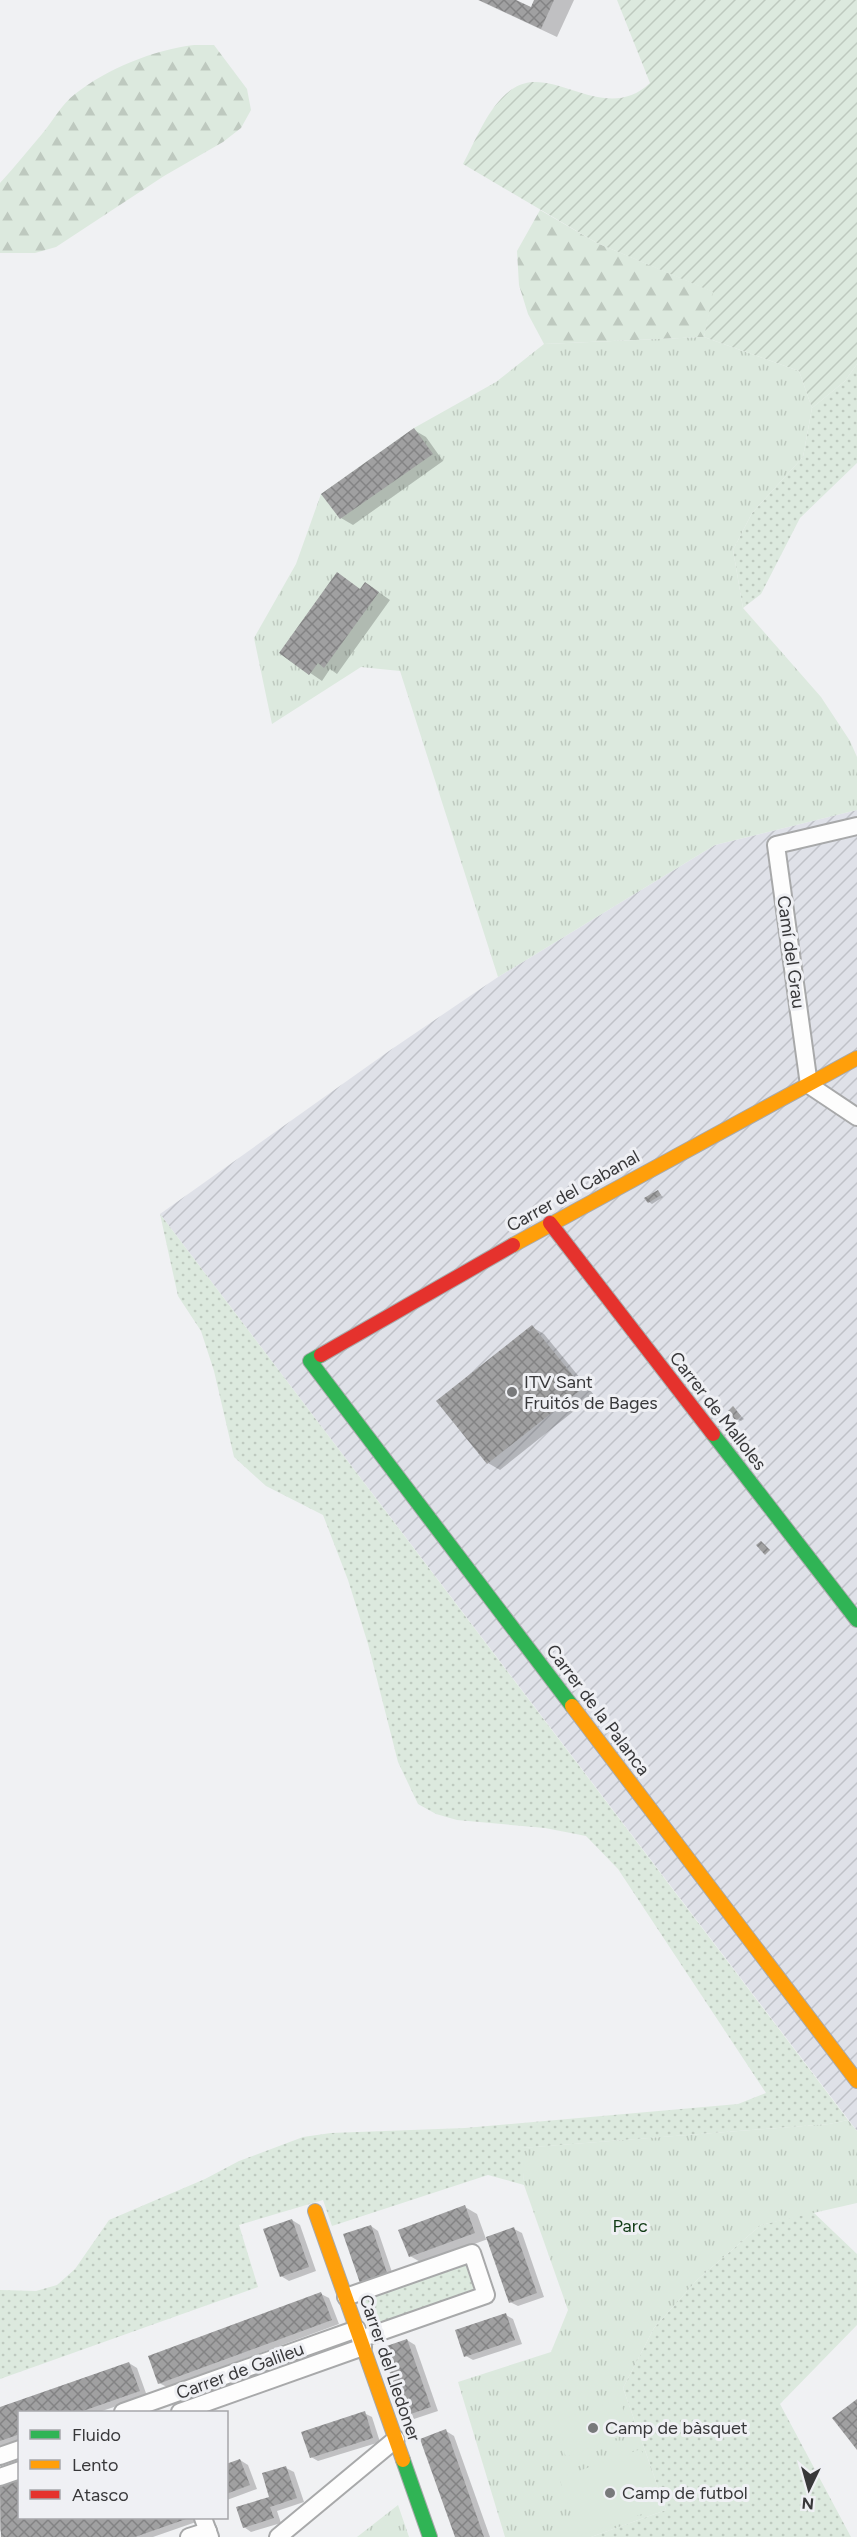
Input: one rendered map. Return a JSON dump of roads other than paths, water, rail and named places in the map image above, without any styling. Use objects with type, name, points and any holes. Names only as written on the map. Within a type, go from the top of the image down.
[{"type":"street","name":"Camí del Grau","points":[[809,1085],[776,845],[857,826]]},
{"type":"street","name":"Carrer del Cabanal","points":[[310,1361],[550,1223],[857,1058]]},
{"type":"street","points":[[809,1085],[857,1118]]},
{"type":"street","name":"Carrer de Malloles","points":[[550,1223],[857,1620]]},
{"type":"street","name":"Carrer de la Palanca","points":[[310,1361],[857,2081]]},
{"type":"street","name":"Carrer del Lledoner","points":[[315,2211],[430,2537]]},
{"type":"street","points":[[182,2411],[360,2338],[486,2295],[472,2253],[346,2297]]},
{"type":"street","name":"Carrer de Galileu","points":[[130,2411],[163,2406],[360,2338]]},
{"type":"street","points":[[278,2537],[396,2439]]},
{"type":"street","points":[[0,2456],[18,2450]]},
{"type":"street","points":[[0,2477],[18,2471]]},
{"type":"street","points":[[189,2537],[207,2528]]},
{"type":"place","name":"ITV Sant Fruitós de Bages","points":[[512,1392]]},
{"type":"place","name":"Camp de bàsquet","points":[[593,2428]]},
{"type":"place","name":"Camp de futbol","points":[[610,2493]]},
{"type":"park label","name":"Parc","points":[[630,2226]]}]
